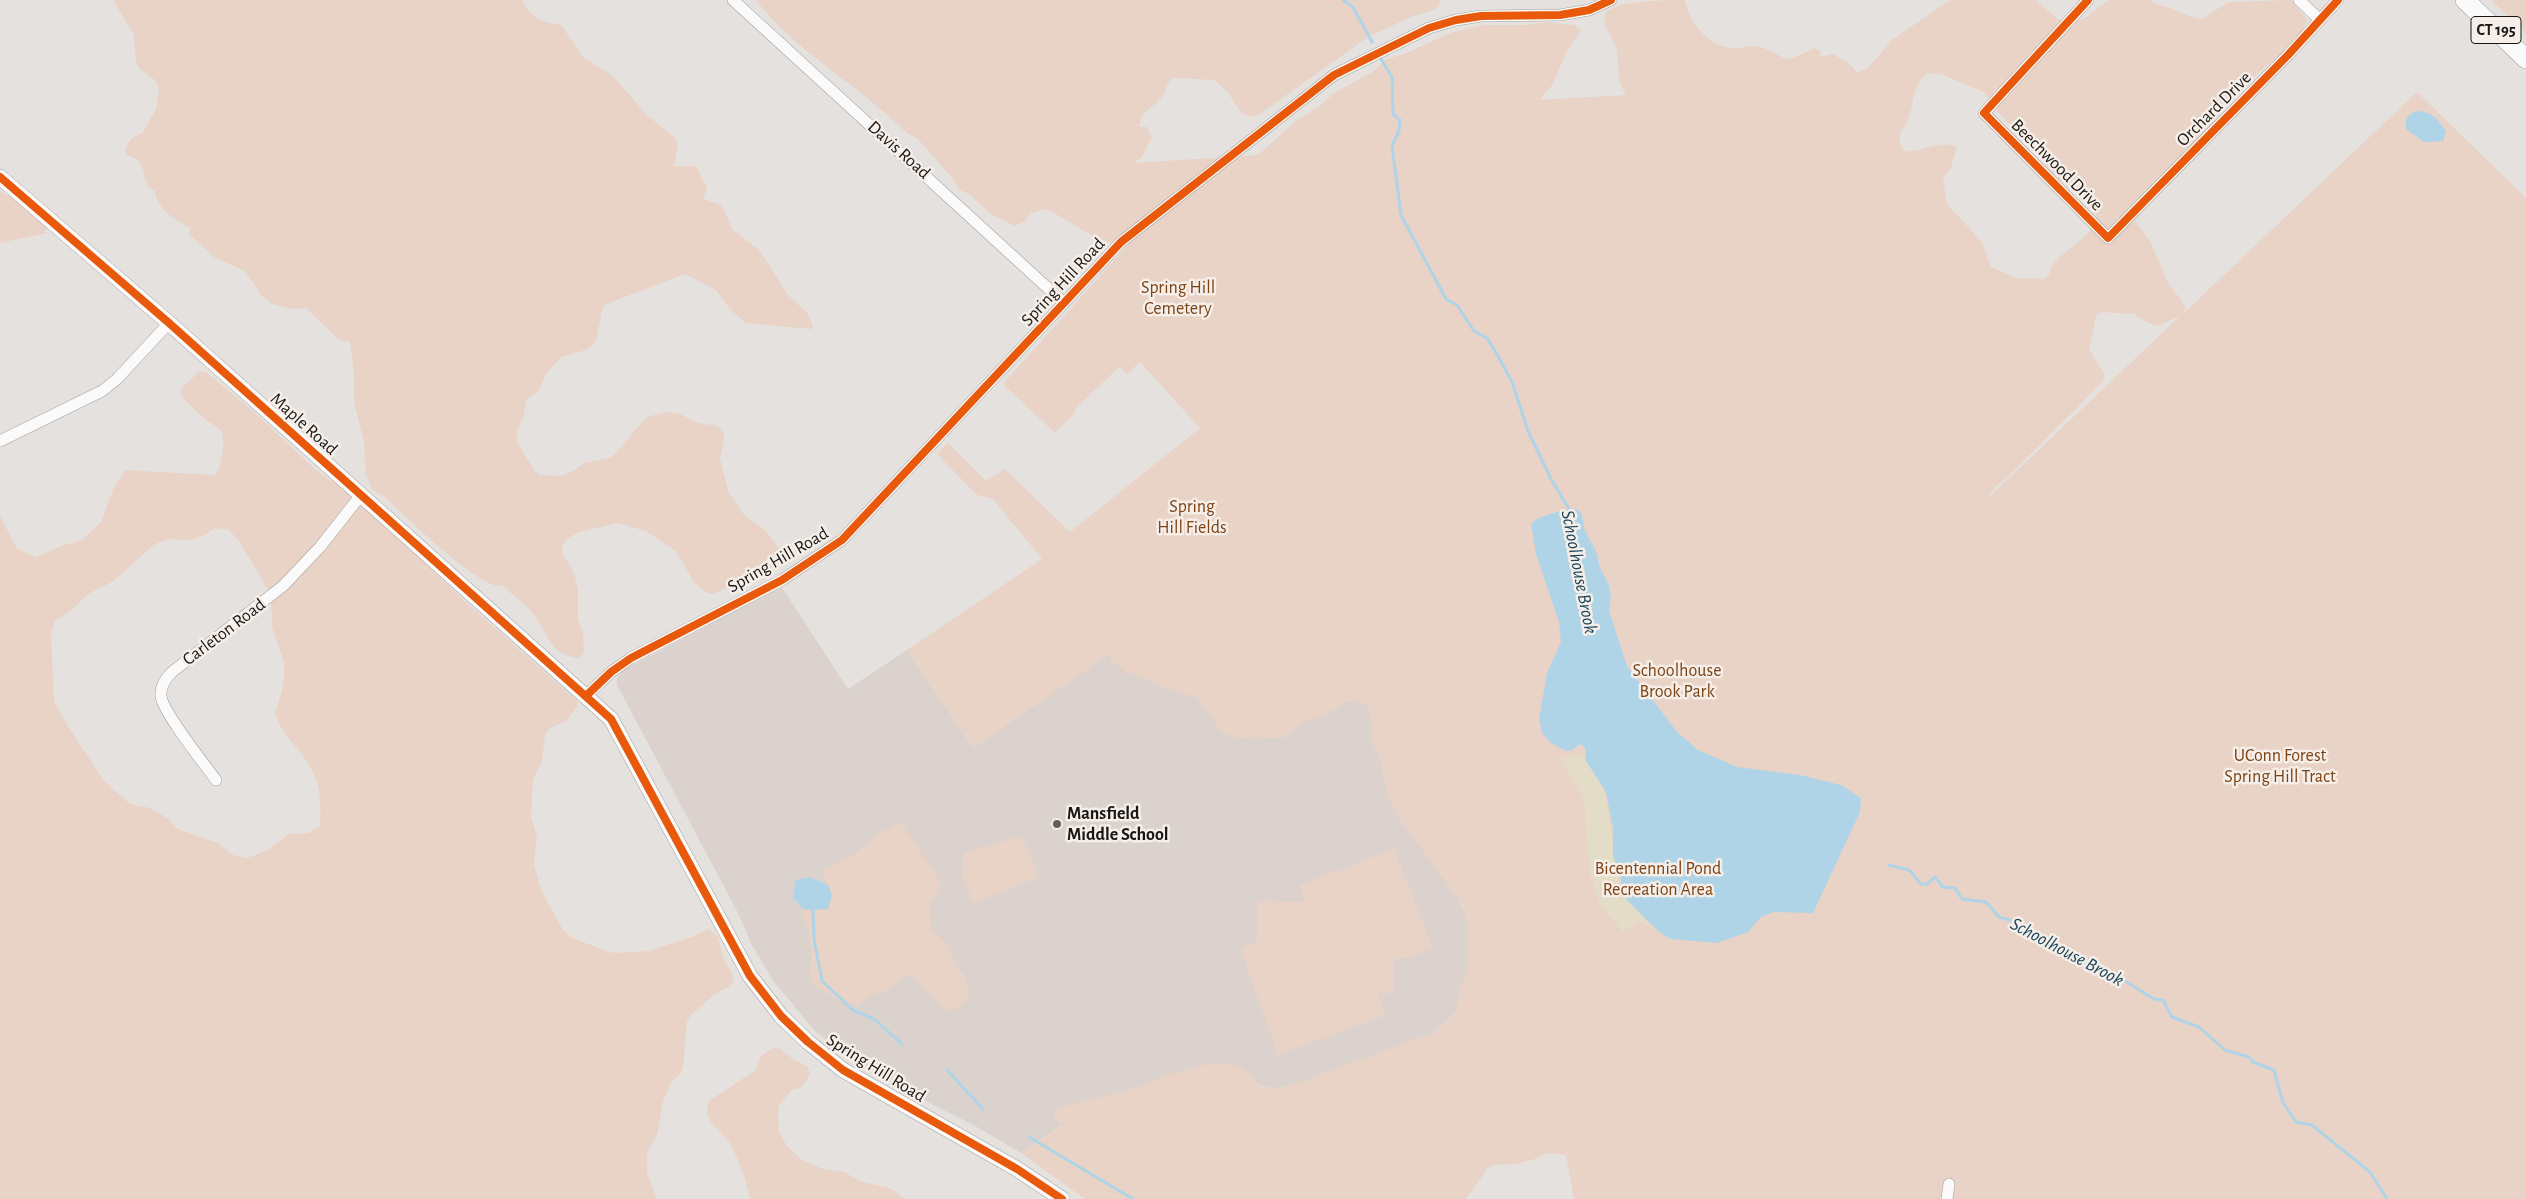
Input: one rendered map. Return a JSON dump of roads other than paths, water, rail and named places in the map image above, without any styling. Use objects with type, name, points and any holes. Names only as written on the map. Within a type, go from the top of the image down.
[{"type":"main road","name":"CT 195","points":[[2465,0],[2526,59]]},
{"type":"street","name":"Davis Road","points":[[733,0],[1063,302]]},
{"type":"street","name":"Spring Hill Road","points":[[1062,1199],[1017,1170],[843,1070],[808,1042],[781,1016],[750,976],[611,719],[587,695],[611,672],[631,658],[782,580],[842,540],[1121,242],[1334,75],[1429,28],[1456,20],[1481,16],[1560,15],[1589,10],[1611,0]]},
{"type":"street","name":"Beechwood Drive","points":[[2088,0],[1984,113],[2108,238]]},
{"type":"street","points":[[2299,0],[2320,20]]},
{"type":"street","name":"Orchard Drive","points":[[2108,238],[2338,0]]},
{"type":"street","name":"Maple Road","points":[[0,177],[169,322],[523,642],[587,695]]},
{"type":"street","points":[[0,441],[102,391],[117,379],[169,322]]},
{"type":"street","name":"Carleton Road","points":[[216,780],[168,712],[161,695],[163,683],[172,672],[283,586],[320,547],[361,495]]},
{"type":"street","points":[[1947,1199],[1949,1184]]},
{"type":"water","points":[[2417,111],[2431,115],[2441,123],[2446,132],[2443,141],[2424,142],[2406,129],[2407,118],[2410,114]]},
{"type":"water","points":[[1577,509],[1582,514],[1584,529],[1596,551],[1600,568],[1609,585],[1611,598],[1609,611],[1627,666],[1677,732],[1698,750],[1737,767],[1800,775],[1841,785],[1861,798],[1860,812],[1813,913],[1773,912],[1761,917],[1748,932],[1717,943],[1671,939],[1660,933],[1627,900],[1613,855],[1613,829],[1606,792],[1586,761],[1585,748],[1580,744],[1572,750],[1566,751],[1551,743],[1542,733],[1539,719],[1547,673],[1561,642],[1559,622],[1536,554],[1531,524],[1546,516]]},
{"type":"water","points":[[810,877],[828,885],[832,895],[828,909],[805,910],[793,898],[796,880]]},
{"type":"waterway","name":"Schoolhouse Brook","points":[[1343,0],[1353,7],[1372,42]]},
{"type":"waterway","name":"Schoolhouse Brook","points":[[1381,59],[1392,77],[1393,114],[1400,120],[1399,131],[1392,146],[1401,215],[1446,299],[1457,305],[1474,331],[1487,338],[1498,356],[1512,382],[1528,431],[1551,479],[1571,512]]},
{"type":"waterway","name":"Schoolhouse Brook","points":[[1889,865],[1909,870],[1921,884],[1927,884],[1935,877],[1943,887],[1955,888],[1962,899],[1986,902],[1999,917],[2017,922],[2027,934],[2048,938],[2082,963],[2095,967],[2114,980],[2125,981],[2154,999],[2163,1000],[2172,1017],[2199,1027],[2225,1050],[2249,1057],[2253,1062],[2274,1070],[2283,1103],[2296,1122],[2312,1125],[2370,1172],[2387,1199]]},
{"type":"waterway","points":[[813,910],[814,939],[822,981],[853,1010],[874,1019],[902,1044]]},
{"type":"waterway","points":[[947,1070],[983,1109]]},
{"type":"waterway","points":[[1029,1137],[1133,1199]]},
{"type":"place","name":"Mansfield Middle School","points":[[1057,824]]},
{"type":"park label","name":"Spring Hill Cemetery","points":[[1178,298]]},
{"type":"park label","name":"Spring Hill Fields","points":[[1192,517]]},
{"type":"park label","name":"Schoolhouse Brook Park","points":[[1677,681]]},
{"type":"park label","name":"UConn Forest Spring Hill Tract","points":[[2280,766]]},
{"type":"park label","name":"Bicentennial Pond Recreation Area","points":[[1658,880]]}]
